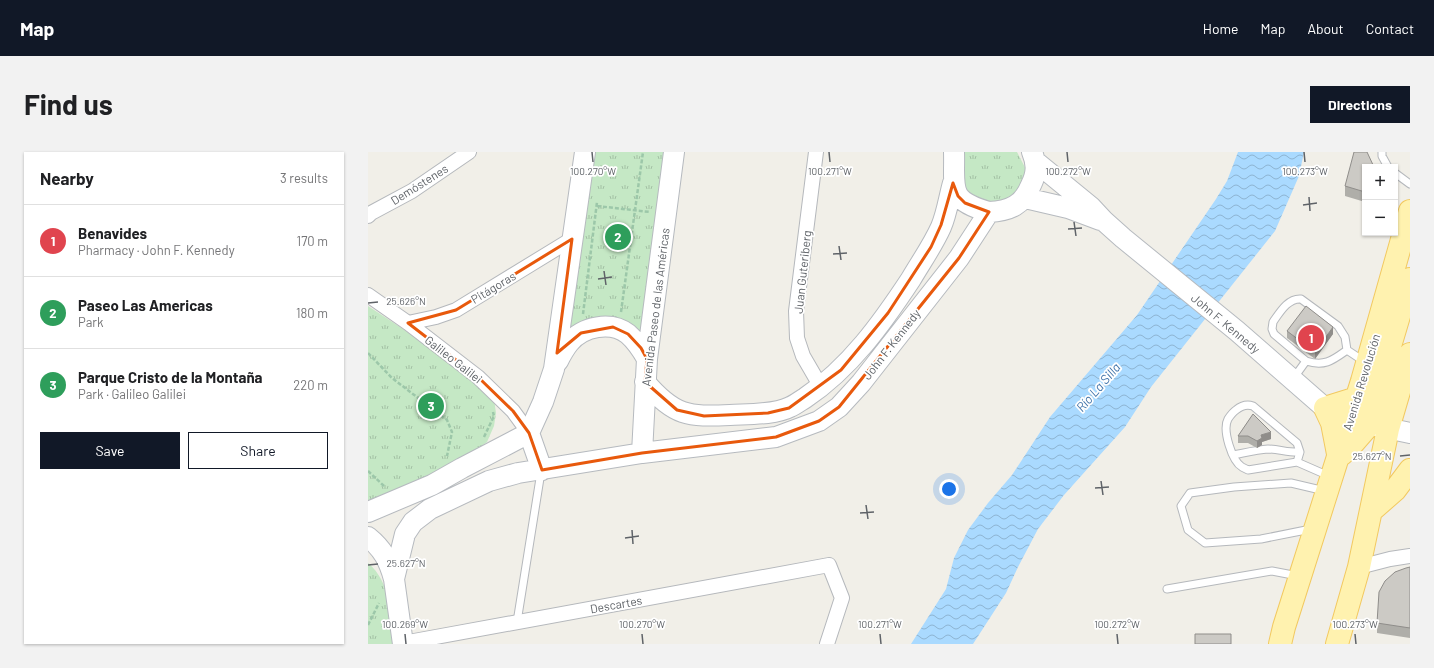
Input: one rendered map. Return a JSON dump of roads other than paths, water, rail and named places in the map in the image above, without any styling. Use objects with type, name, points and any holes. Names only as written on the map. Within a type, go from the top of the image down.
[{"type":"main road","name":"Avenida Revolución","points":[[1336,644],[1359,567],[1371,511],[1369,424],[1357,398],[1374,369],[1410,211]]},
{"type":"main road","points":[[1338,456],[1348,449],[1369,424],[1379,392],[1374,369],[1410,279]]},
{"type":"main road","name":"Avenida Revolución","points":[[1369,424],[1410,354]]},
{"type":"main road","points":[[1280,644],[1338,456],[1333,430],[1325,408],[1357,398]]},
{"type":"main road","points":[[1371,511],[1395,490],[1410,470]]},
{"type":"street","name":"Demóstenes","points":[[368,216],[412,191],[469,152]]},
{"type":"street","points":[[554,369],[585,152]]},
{"type":"street","name":"Avenida Paseo de las Américas","points":[[642,453],[647,359],[674,152]]},
{"type":"street","name":"Juan Guteriberg","points":[[816,152],[796,311],[796,338],[803,356],[821,387]]},
{"type":"street","name":"John F. Kennedy","points":[[645,382],[665,402],[677,410],[691,415],[704,416],[768,412],[789,408],[821,387],[841,370],[888,314],[931,247],[942,225],[953,183],[954,152]]},
{"type":"street","points":[[953,183],[958,196],[976,209],[989,212],[999,212],[1009,209],[1025,198],[1035,176],[1034,157]]},
{"type":"street","name":"John F. Kennedy","points":[[1034,157],[1091,207],[1123,238],[1237,331],[1325,408],[1369,424],[1410,433]]},
{"type":"street","name":"John F. Kennedy","points":[[1025,198],[1068,208],[1104,221]]},
{"type":"street","name":"John F. Kennedy","points":[[642,453],[776,437],[819,421],[839,407],[861,383],[959,258],[989,212]]},
{"type":"street","name":"Pitágoras","points":[[408,323],[436,317],[456,310],[572,239]]},
{"type":"street","name":"Galileo Galilei","points":[[368,295],[408,323],[487,386],[513,411],[529,434]]},
{"type":"street","points":[[368,512],[442,480],[462,468],[529,434],[543,402],[554,369],[570,342],[581,333],[596,328],[613,327],[628,334],[641,348],[647,359]]},
{"type":"street","points":[[529,434],[542,470]]},
{"type":"street","points":[[394,579],[405,534],[413,522],[430,509],[489,481],[518,473],[642,453]]},
{"type":"street","points":[[368,537],[380,548],[390,564],[394,579],[403,643]]},
{"type":"street","points":[[1359,567],[1390,559],[1410,556]]},
{"type":"street","name":"Descartes","points":[[403,643],[830,565],[842,598],[827,644]]},
{"type":"lane","points":[[1382,152],[1382,156],[1386,164]]},
{"type":"lane","points":[[1398,175],[1410,184]]},
{"type":"lane","points":[[1347,350],[1336,358],[1326,362],[1316,364],[1306,361],[1274,334],[1272,329],[1273,322],[1290,301],[1295,298],[1301,299],[1338,326],[1344,337],[1347,350],[1374,369]]},
{"type":"lane","points":[[1292,380],[1306,361]]},
{"type":"lane","points":[[1297,462],[1300,452],[1297,443],[1253,406],[1248,404],[1240,407],[1234,411],[1228,419],[1226,429],[1233,455],[1242,467],[1248,470],[1297,462],[1329,484]]},
{"type":"lane","points":[[1233,455],[1267,449],[1281,450],[1291,453],[1300,452]]},
{"type":"lane","points":[[517,622],[542,470]]},
{"type":"lane","points":[[1315,529],[1261,539],[1205,543],[1188,530],[1181,506],[1190,493],[1234,487],[1291,482],[1329,484]]},
{"type":"lane","points":[[1167,589],[1272,571],[1300,577]]},
{"type":"water","name":"Río La Silla","points":[[1238,152],[1304,152],[1299,176],[1275,231],[1151,387],[1125,427],[1064,495],[1038,529],[1006,593],[973,644],[911,644],[946,589],[954,558],[968,530],[988,503],[1012,475],[1050,417],[1137,315],[1216,199],[1227,181]]},
{"type":"place","name":"Paseo Las Americas","points":[[618,237]]},
{"type":"place","name":"Benavides","points":[[1311,338]]},
{"type":"place","name":"Parque Cristo de la Montaña","points":[[431,406]]}]
